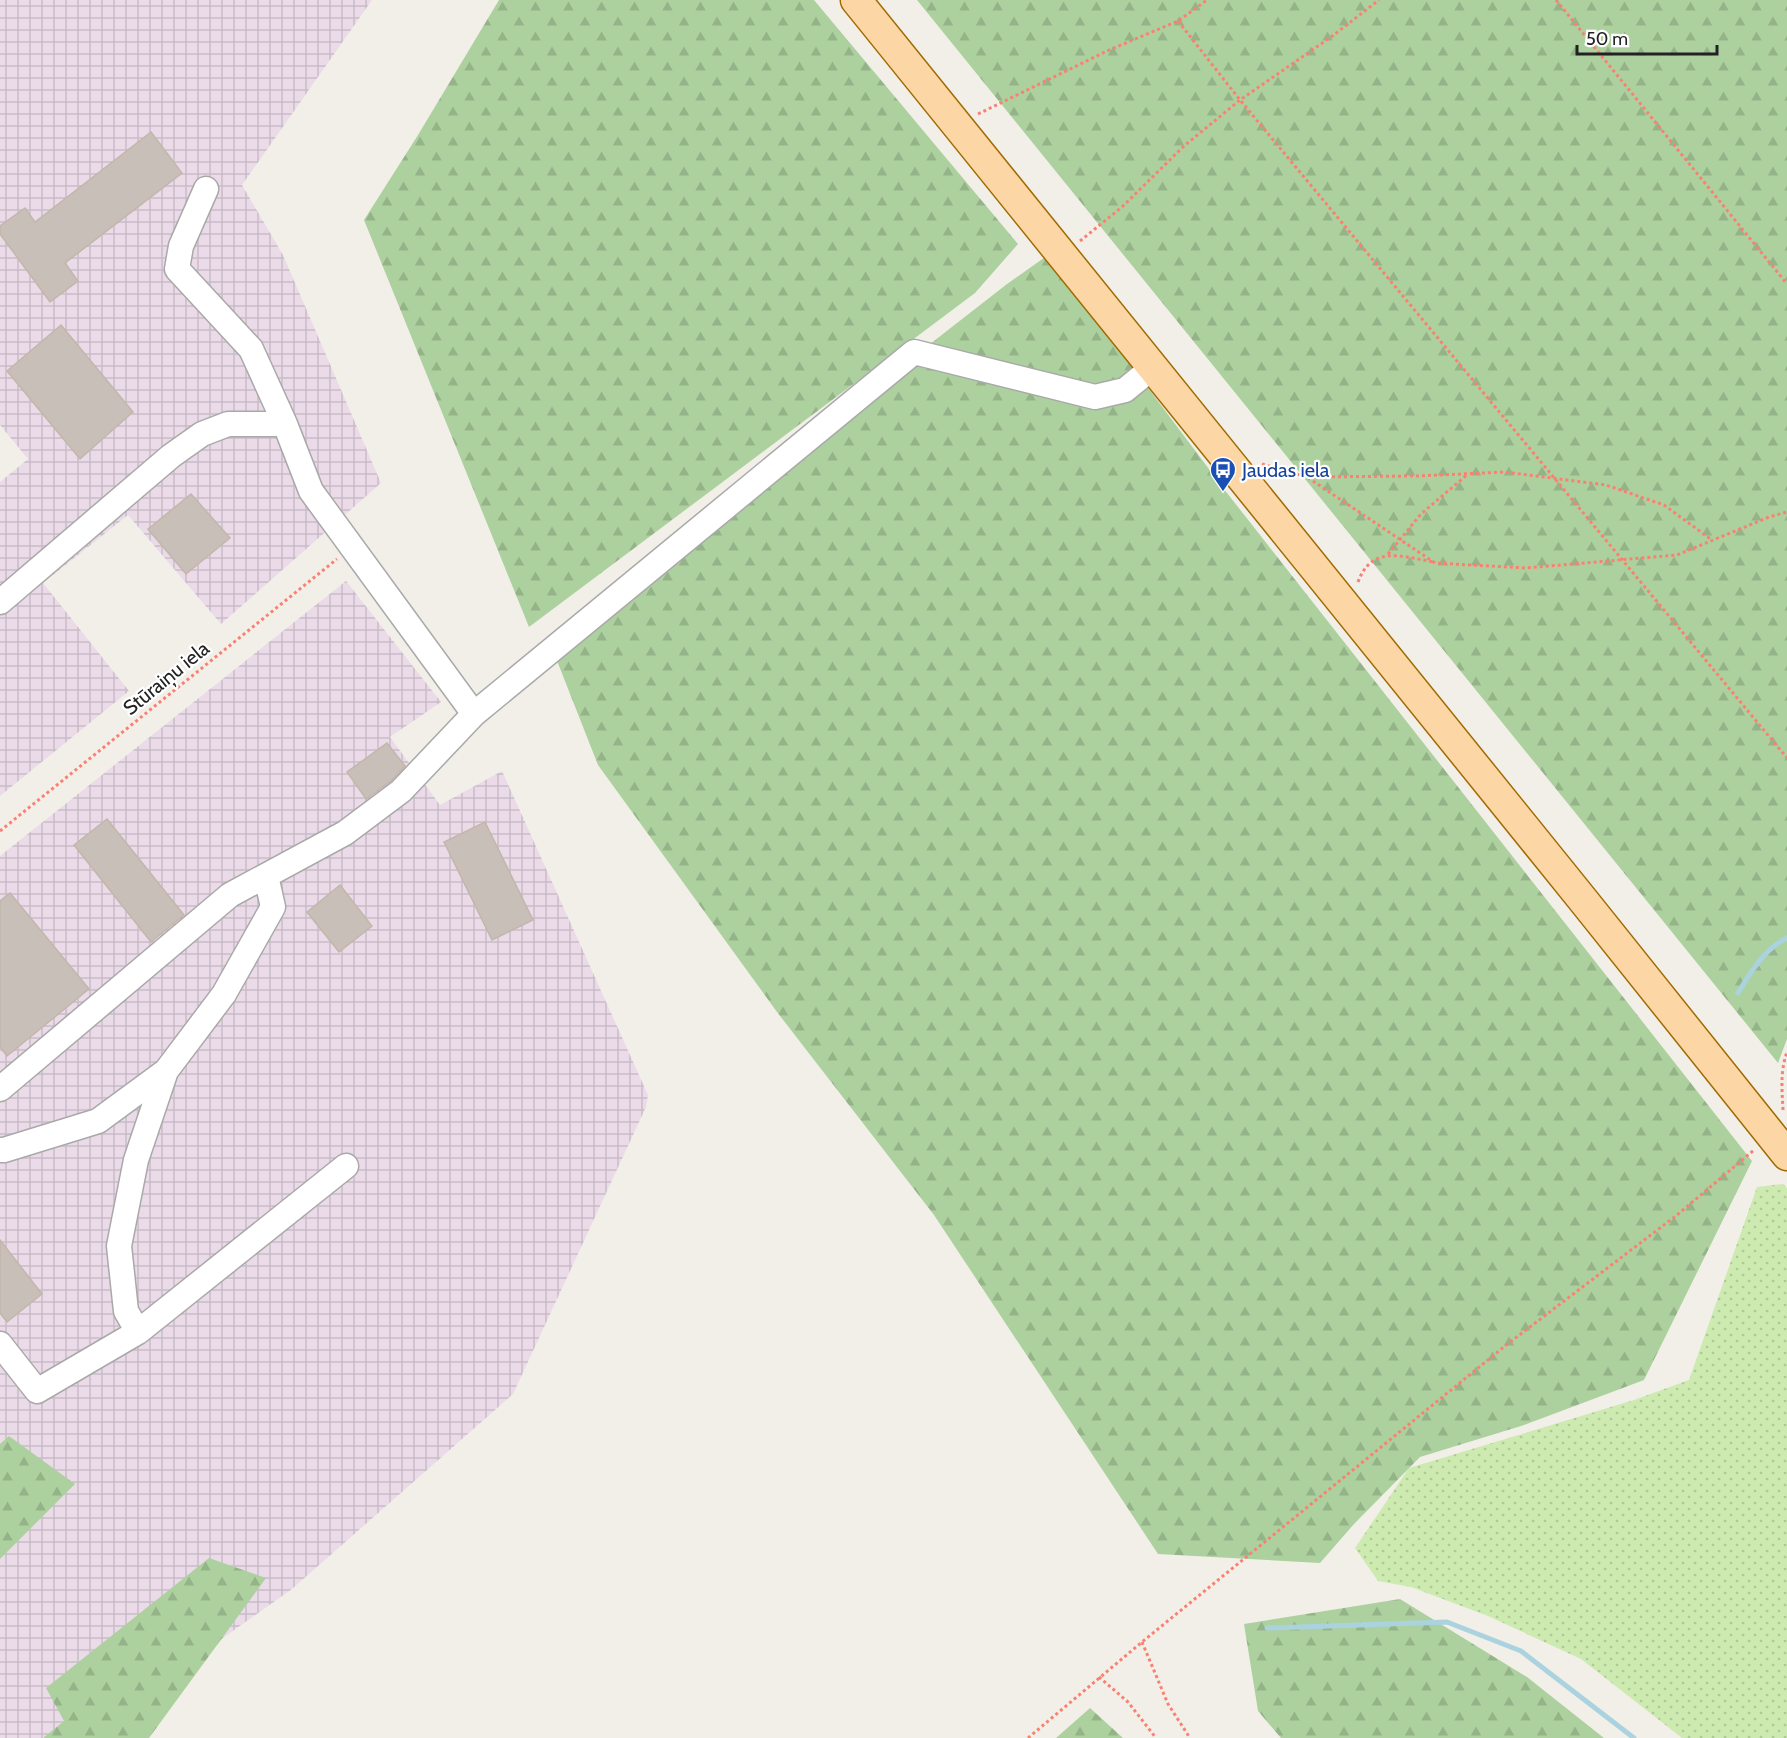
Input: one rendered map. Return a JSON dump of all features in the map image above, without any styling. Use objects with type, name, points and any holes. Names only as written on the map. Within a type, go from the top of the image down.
[{"type":"main road","points":[[856,0],[1779,1145]]},
{"type":"street","points":[[206,189],[181,246],[177,269],[251,350],[285,424],[311,490],[474,714]]},
{"type":"street","points":[[0,1089],[230,895],[345,833],[401,791],[474,714],[914,352],[1095,397],[1125,390],[1152,368]]},
{"type":"street","points":[[0,602],[171,456],[202,434],[228,423],[285,424]]},
{"type":"street","points":[[0,1150],[98,1120],[166,1071],[224,994],[273,907],[266,876]]},
{"type":"street","points":[[138,1332],[126,1311],[118,1246],[136,1160],[166,1071]]},
{"type":"street","points":[[0,1344],[37,1391],[138,1332],[346,1166]]},
{"type":"path","points":[[959,127],[982,111],[1037,84],[1178,21],[1207,0]]},
{"type":"path","points":[[1062,256],[1122,207],[1184,146],[1240,100],[1379,0]]},
{"type":"path","points":[[1556,0],[1787,284]]},
{"type":"path","points":[[1178,21],[1240,100],[1787,758]]},
{"type":"path","points":[[1231,465],[1253,461],[1306,477],[1436,563]]},
{"type":"path","points":[[1306,477],[1505,472],[1606,485],[1664,505],[1713,540]]},
{"type":"path","points":[[1347,608],[1361,574],[1373,560],[1387,554],[1421,514],[1470,473]]},
{"type":"path","points":[[1387,554],[1436,563],[1526,568],[1677,555],[1769,517],[1787,512]]},
{"type":"path","name":"Stūraiņu iela","points":[[0,831],[351,547]]},
{"type":"path","points":[[1028,1738],[1099,1677],[1505,1346],[1677,1215],[1779,1145],[1785,1124],[1781,1079],[1787,1052]]},
{"type":"path","points":[[1142,1642],[1168,1704],[1190,1738]]},
{"type":"path","points":[[1099,1677],[1128,1702],[1156,1738]]},
{"type":"shaded area","points":[[0,0],[372,0],[242,185],[283,255],[381,483],[221,624],[128,515],[43,583],[129,691],[0,796],[0,482],[28,459],[0,425]]},
{"type":"shaded area","points":[[346,581],[441,702],[390,737],[440,805],[502,771],[648,1095],[646,1107],[513,1394],[292,1589],[82,1738],[0,1738],[0,856]]},
{"type":"green space","points":[[499,0],[814,0],[1018,244],[975,293],[529,627],[364,220]]},
{"type":"green space","points":[[917,0],[1787,0],[1787,1039],[1778,1063]]},
{"type":"green space","points":[[1048,255],[1227,493],[1752,1161],[1644,1380],[1521,1426],[1420,1457],[1354,1524],[1320,1563],[1158,1554],[934,1215],[777,1012],[598,765],[552,648],[789,454],[1007,284]]},
{"type":"green space","points":[[1783,1184],[1787,1188],[1787,1738],[1682,1738],[1581,1659],[1488,1616],[1411,1587],[1378,1581],[1355,1548],[1409,1468],[1634,1400],[1689,1380],[1757,1187]]},
{"type":"green space","points":[[9,1436],[75,1484],[0,1559],[0,1444]]},
{"type":"green space","points":[[209,1558],[266,1578],[149,1738],[43,1738],[64,1721],[46,1688]]},
{"type":"green space","points":[[1400,1599],[1527,1677],[1604,1738],[1281,1738],[1258,1711],[1244,1624]]},
{"type":"green space","points":[[1090,1708],[1123,1738],[1056,1738]]},
{"type":"building","points":[[151,132],[182,173],[65,263],[78,281],[50,302],[0,234],[0,226],[25,208],[35,222]]},
{"type":"building","points":[[61,325],[133,412],[80,459],[7,371]]},
{"type":"building","points":[[191,494],[230,538],[186,574],[148,529]]},
{"type":"building","points":[[387,743],[405,766],[392,780],[366,799],[347,772]]},
{"type":"building","points":[[107,819],[184,915],[151,942],[74,845]]},
{"type":"building","points":[[485,822],[533,920],[492,940],[444,842]]},
{"type":"building","points":[[340,885],[372,926],[339,952],[307,912]]},
{"type":"building","points":[[10,893],[89,989],[7,1056],[0,1047],[0,901]]},
{"type":"building","points":[[0,1240],[42,1294],[7,1322],[0,1313]]},
{"type":"waterway","points":[[1738,993],[1765,955],[1787,938]]},
{"type":"waterway","points":[[1267,1628],[1447,1622],[1521,1651],[1634,1738]]},
{"type":"place","name":"Jaudas iela","points":[[1223,493]]}]
